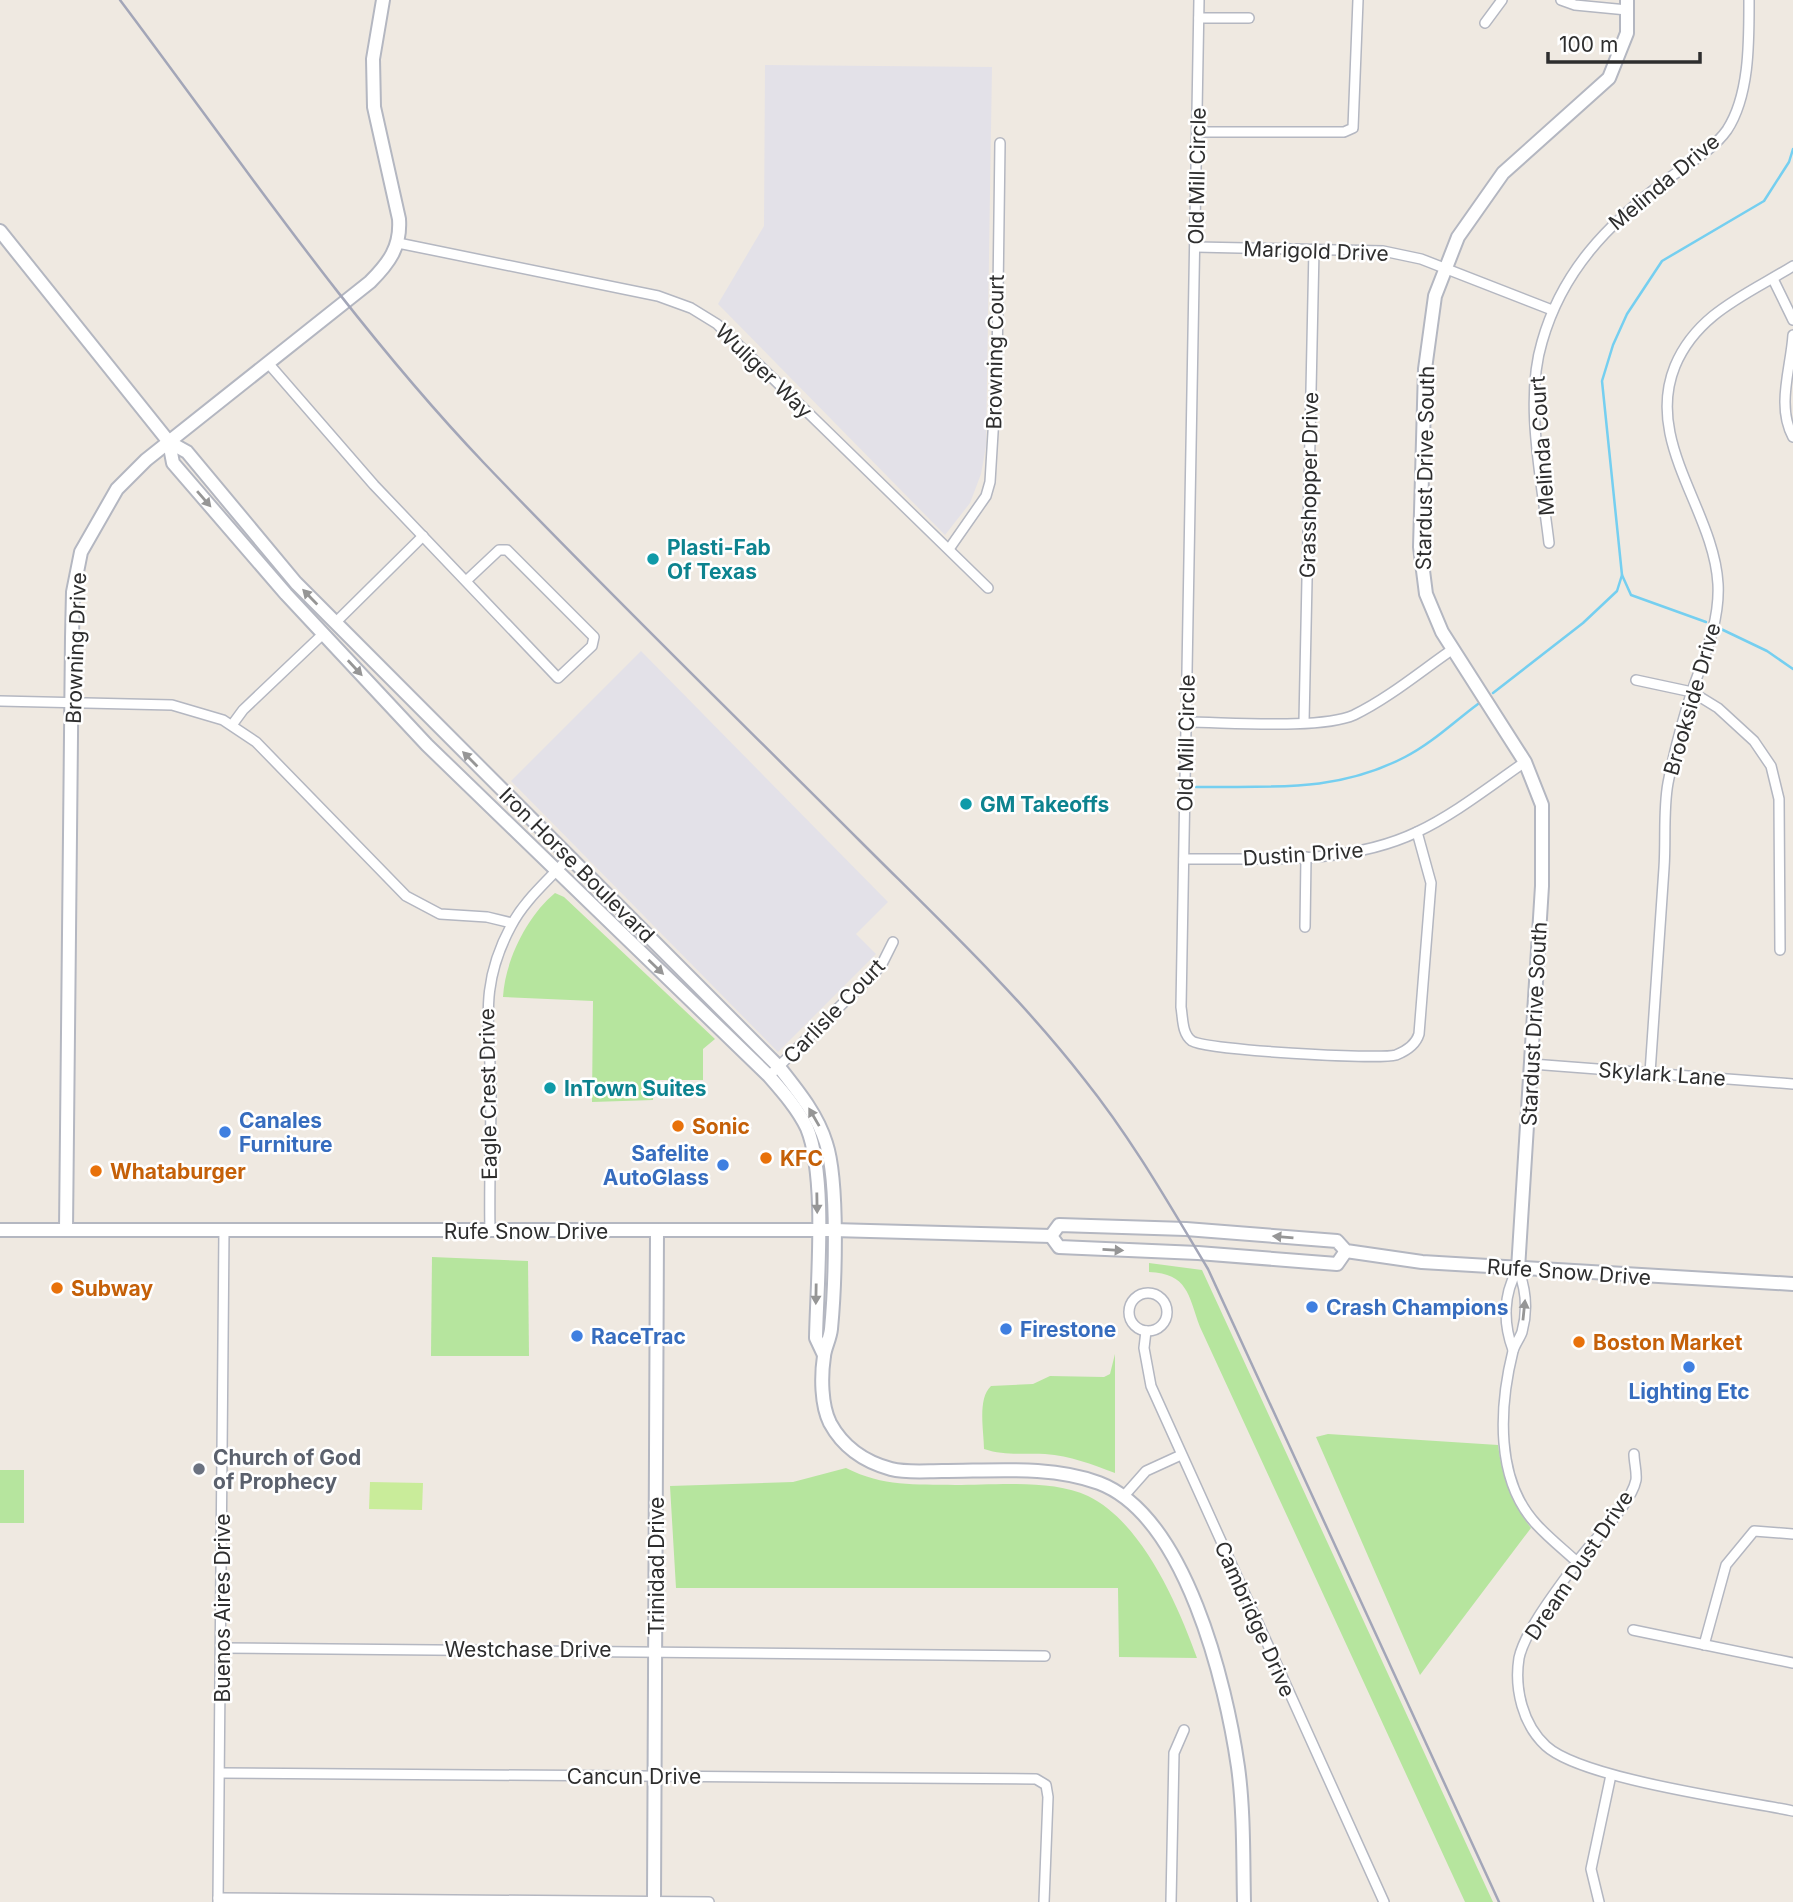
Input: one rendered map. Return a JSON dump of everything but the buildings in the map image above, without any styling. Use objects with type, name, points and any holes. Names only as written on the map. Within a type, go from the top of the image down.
[{"type":"street","points":[[383,0],[373,59],[374,107],[399,219],[398,243]]},
{"type":"street","name":"Old Mill Circle","points":[[1199,0],[1181,1007],[1185,1034],[1194,1042],[1248,1049],[1394,1055],[1417,1039],[1431,883],[1417,832]]},
{"type":"street","points":[[1197,132],[1345,132],[1353,128],[1358,0]]},
{"type":"street","points":[[1485,23],[1502,0]]},
{"type":"street","points":[[1561,0],[1575,5],[1627,5]]},
{"type":"street","name":"Melinda Drive","points":[[1552,310],[1569,279],[1603,233],[1727,129],[1739,99],[1745,70],[1749,0]]},
{"type":"street","name":"Stardust Drive South","points":[[1518,1269],[1544,824],[1542,805],[1525,762],[1453,649],[1426,593],[1420,547],[1425,369],[1435,296],[1444,267],[1458,237],[1503,173],[1609,78],[1623,50],[1627,5]]},
{"type":"street","points":[[1199,18],[1250,18]]},
{"type":"street","name":"Browning Court","points":[[948,549],[986,496],[990,482],[997,368],[1000,143]]},
{"type":"street","name":"Iron Horse Boulevard","points":[[0,231],[169,442],[187,452],[296,583],[569,857],[806,1104],[827,1144],[830,1160],[833,1230],[831,1332],[824,1355],[823,1391],[828,1420],[844,1445],[866,1459],[893,1470],[1033,1472],[1074,1477],[1101,1484],[1148,1517],[1169,1545],[1212,1647],[1238,1767],[1244,1902]]},
{"type":"street","name":"Browning Drive","points":[[66,1230],[74,592],[80,552],[117,489],[169,442],[370,282],[393,256],[398,243]]},
{"type":"street","name":"Wuliger Way","points":[[398,243],[659,296],[703,315],[717,324],[988,588]]},
{"type":"street","name":"Marigold Drive","points":[[1196,247],[1383,251],[1444,267],[1552,310]]},
{"type":"street","name":"Grasshopper Drive","points":[[1304,722],[1314,249]]},
{"type":"street","name":"Brookside Drive","points":[[1650,1073],[1667,786],[1692,692],[1711,635],[1718,584],[1714,558],[1679,470],[1668,416],[1670,382],[1685,348],[1704,323],[1743,293],[1793,266]]},
{"type":"street","points":[[1773,279],[1793,320]]},
{"type":"street","name":"Melinda Court","points":[[1549,542],[1535,393],[1537,362],[1552,310]]},
{"type":"street","points":[[1793,335],[1785,394],[1787,427],[1793,437]]},
{"type":"street","points":[[268,363],[424,536],[466,581],[558,678],[592,646],[594,636],[507,550],[499,550],[466,581]]},
{"type":"street","name":"Iron Horse Boulevard","points":[[169,442],[173,463],[323,634],[428,745],[556,871],[774,1071],[814,1149],[817,1231],[816,1338],[824,1355]]},
{"type":"street","points":[[233,725],[256,696],[424,536]]},
{"type":"street","points":[[1186,722],[1304,722],[1353,715],[1453,649]]},
{"type":"street","points":[[1636,680],[1692,692],[1718,708],[1754,741],[1771,766],[1778,785],[1780,950]]},
{"type":"street","points":[[0,701],[172,705],[198,710],[233,725],[256,742],[407,896],[440,914],[487,917],[512,923]]},
{"type":"street","name":"Dustin Drive","points":[[1184,859],[1306,857],[1379,847],[1417,832],[1525,762]]},
{"type":"street","name":"Eagle Crest Drive","points":[[490,1230],[491,1092],[486,1002],[495,961],[512,923],[526,903],[569,857]]},
{"type":"street","points":[[1305,927],[1306,857]]},
{"type":"street","name":"Carlisle Court","points":[[774,1071],[881,966],[893,942]]},
{"type":"street","name":"Skylark Lane","points":[[1532,1064],[1793,1084]]},
{"type":"street","name":"Rufe Snow Drive","points":[[1051,1236],[1059,1225],[1179,1229],[1337,1241],[1346,1251],[1422,1262],[1793,1284]]},
{"type":"street","name":"Rufe Snow Drive","points":[[0,1230],[833,1230],[1051,1236]]},
{"type":"street","name":"Buenos Aires Drive","points":[[218,1900],[224,1230]]},
{"type":"street","name":"Trinidad Drive","points":[[654,1902],[657,1231]]},
{"type":"street","name":"Rufe Snow Drive","points":[[1051,1236],[1059,1247],[1198,1253],[1337,1264],[1346,1251]]},
{"type":"street","points":[[1513,1350],[1506,1329],[1509,1284],[1518,1269]]},
{"type":"street","points":[[1518,1269],[1526,1290],[1522,1331],[1513,1350],[1505,1413],[1507,1470],[1516,1492],[1537,1525],[1577,1562]]},
{"type":"street","name":"Cambridge Drive","points":[[1152,1292],[1161,1298],[1167,1313],[1160,1327],[1146,1331],[1132,1322],[1128,1312],[1136,1296],[1152,1292]]},
{"type":"street","name":"Cambridge Drive","points":[[1146,1331],[1144,1348],[1151,1386],[1384,1902]]},
{"type":"street","name":"Dream Dust Drive","points":[[1634,1454],[1636,1480],[1629,1496],[1577,1562],[1533,1628],[1520,1656],[1517,1687],[1527,1720],[1547,1747],[1611,1775],[1793,1811]]},
{"type":"street","points":[[1123,1497],[1146,1471],[1181,1455]]},
{"type":"street","points":[[1703,1645],[1726,1565],[1754,1531],[1793,1534]]},
{"type":"street","points":[[1633,1630],[1793,1663]]},
{"type":"street","name":"Westchase Drive","points":[[222,1648],[655,1650],[1045,1656]]},
{"type":"street","points":[[1171,1902],[1174,1753],[1184,1730]]},
{"type":"street","name":"Cancun Drive","points":[[220,1773],[1037,1779],[1046,1785],[1044,1902]]},
{"type":"street","points":[[1599,1902],[1591,1869],[1611,1775]]},
{"type":"street","points":[[218,1900],[709,1902]]},
{"type":"shaded area","points":[[765,65],[992,67],[986,446],[981,474],[970,503],[945,535],[718,304],[764,226]]},
{"type":"shaded area","points":[[641,651],[888,902],[856,934],[876,954],[778,1052],[511,781]]},
{"type":"green space","points":[[555,893],[564,897],[715,1039],[703,1049],[703,1080],[654,1080],[653,1100],[592,1102],[593,1001],[503,997],[508,969],[519,940],[535,914]]},
{"type":"green space","points":[[432,1257],[528,1261],[529,1356],[431,1356]]},
{"type":"green space","points":[[1149,1263],[1202,1270],[1493,1902],[1465,1902],[1200,1327],[1189,1296],[1185,1288],[1172,1277],[1149,1272]]},
{"type":"green space","points":[[1115,1354],[1115,1473],[1064,1457],[984,1449],[983,1407],[991,1386],[1033,1384],[1050,1376],[1104,1377],[1110,1374]]},
{"type":"green space","points":[[1328,1434],[1498,1445],[1509,1489],[1531,1528],[1420,1675],[1316,1437]]},
{"type":"green space","points":[[846,1468],[873,1479],[899,1483],[1041,1485],[1088,1496],[1107,1508],[1125,1525],[1156,1567],[1180,1614],[1197,1658],[1119,1657],[1118,1588],[676,1588],[670,1486],[793,1482]]},
{"type":"green space","points":[[0,1470],[24,1470],[24,1523],[0,1523]]},
{"type":"green space","points":[[370,1482],[423,1483],[422,1510],[369,1509]]},
{"type":"waterway","points":[[1493,693],[1583,623],[1617,591],[1622,575],[1602,381],[1613,345],[1627,314],[1662,261],[1764,201],[1789,162],[1793,149]]},
{"type":"waterway","points":[[1622,575],[1631,595],[1706,622]]},
{"type":"waterway","points":[[1721,629],[1767,651],[1793,669]]},
{"type":"waterway","points":[[1196,787],[1277,787],[1354,777],[1415,752],[1478,704]]},
{"type":"railway","points":[[120,0],[296,237],[434,409],[576,558],[975,956],[1058,1047],[1102,1102],[1149,1172],[1208,1269],[1499,1902]]},
{"type":"place","name":"Plasti-Fab Of Texas","points":[[653,559]]},
{"type":"place","name":"GM Takeoffs","points":[[966,804]]},
{"type":"place","name":"InTown Suites","points":[[550,1088]]},
{"type":"place","name":"Sonic","points":[[678,1126]]},
{"type":"place","name":"Canales Furniture","points":[[225,1132]]},
{"type":"place","name":"KFC","points":[[766,1158]]},
{"type":"place","name":"Safelite AutoGlass","points":[[723,1165]]},
{"type":"place","name":"Whataburger","points":[[96,1171]]},
{"type":"place","name":"Subway","points":[[57,1288]]},
{"type":"place","name":"Crash Champions","points":[[1312,1307]]},
{"type":"place","name":"Firestone","points":[[1006,1329]]},
{"type":"place","name":"RaceTrac","points":[[577,1336]]},
{"type":"place","name":"Boston Market","points":[[1579,1342]]},
{"type":"place","name":"Lighting Etc","points":[[1689,1367]]},
{"type":"place","name":"Church of God of Prophecy","points":[[199,1469]]}]
